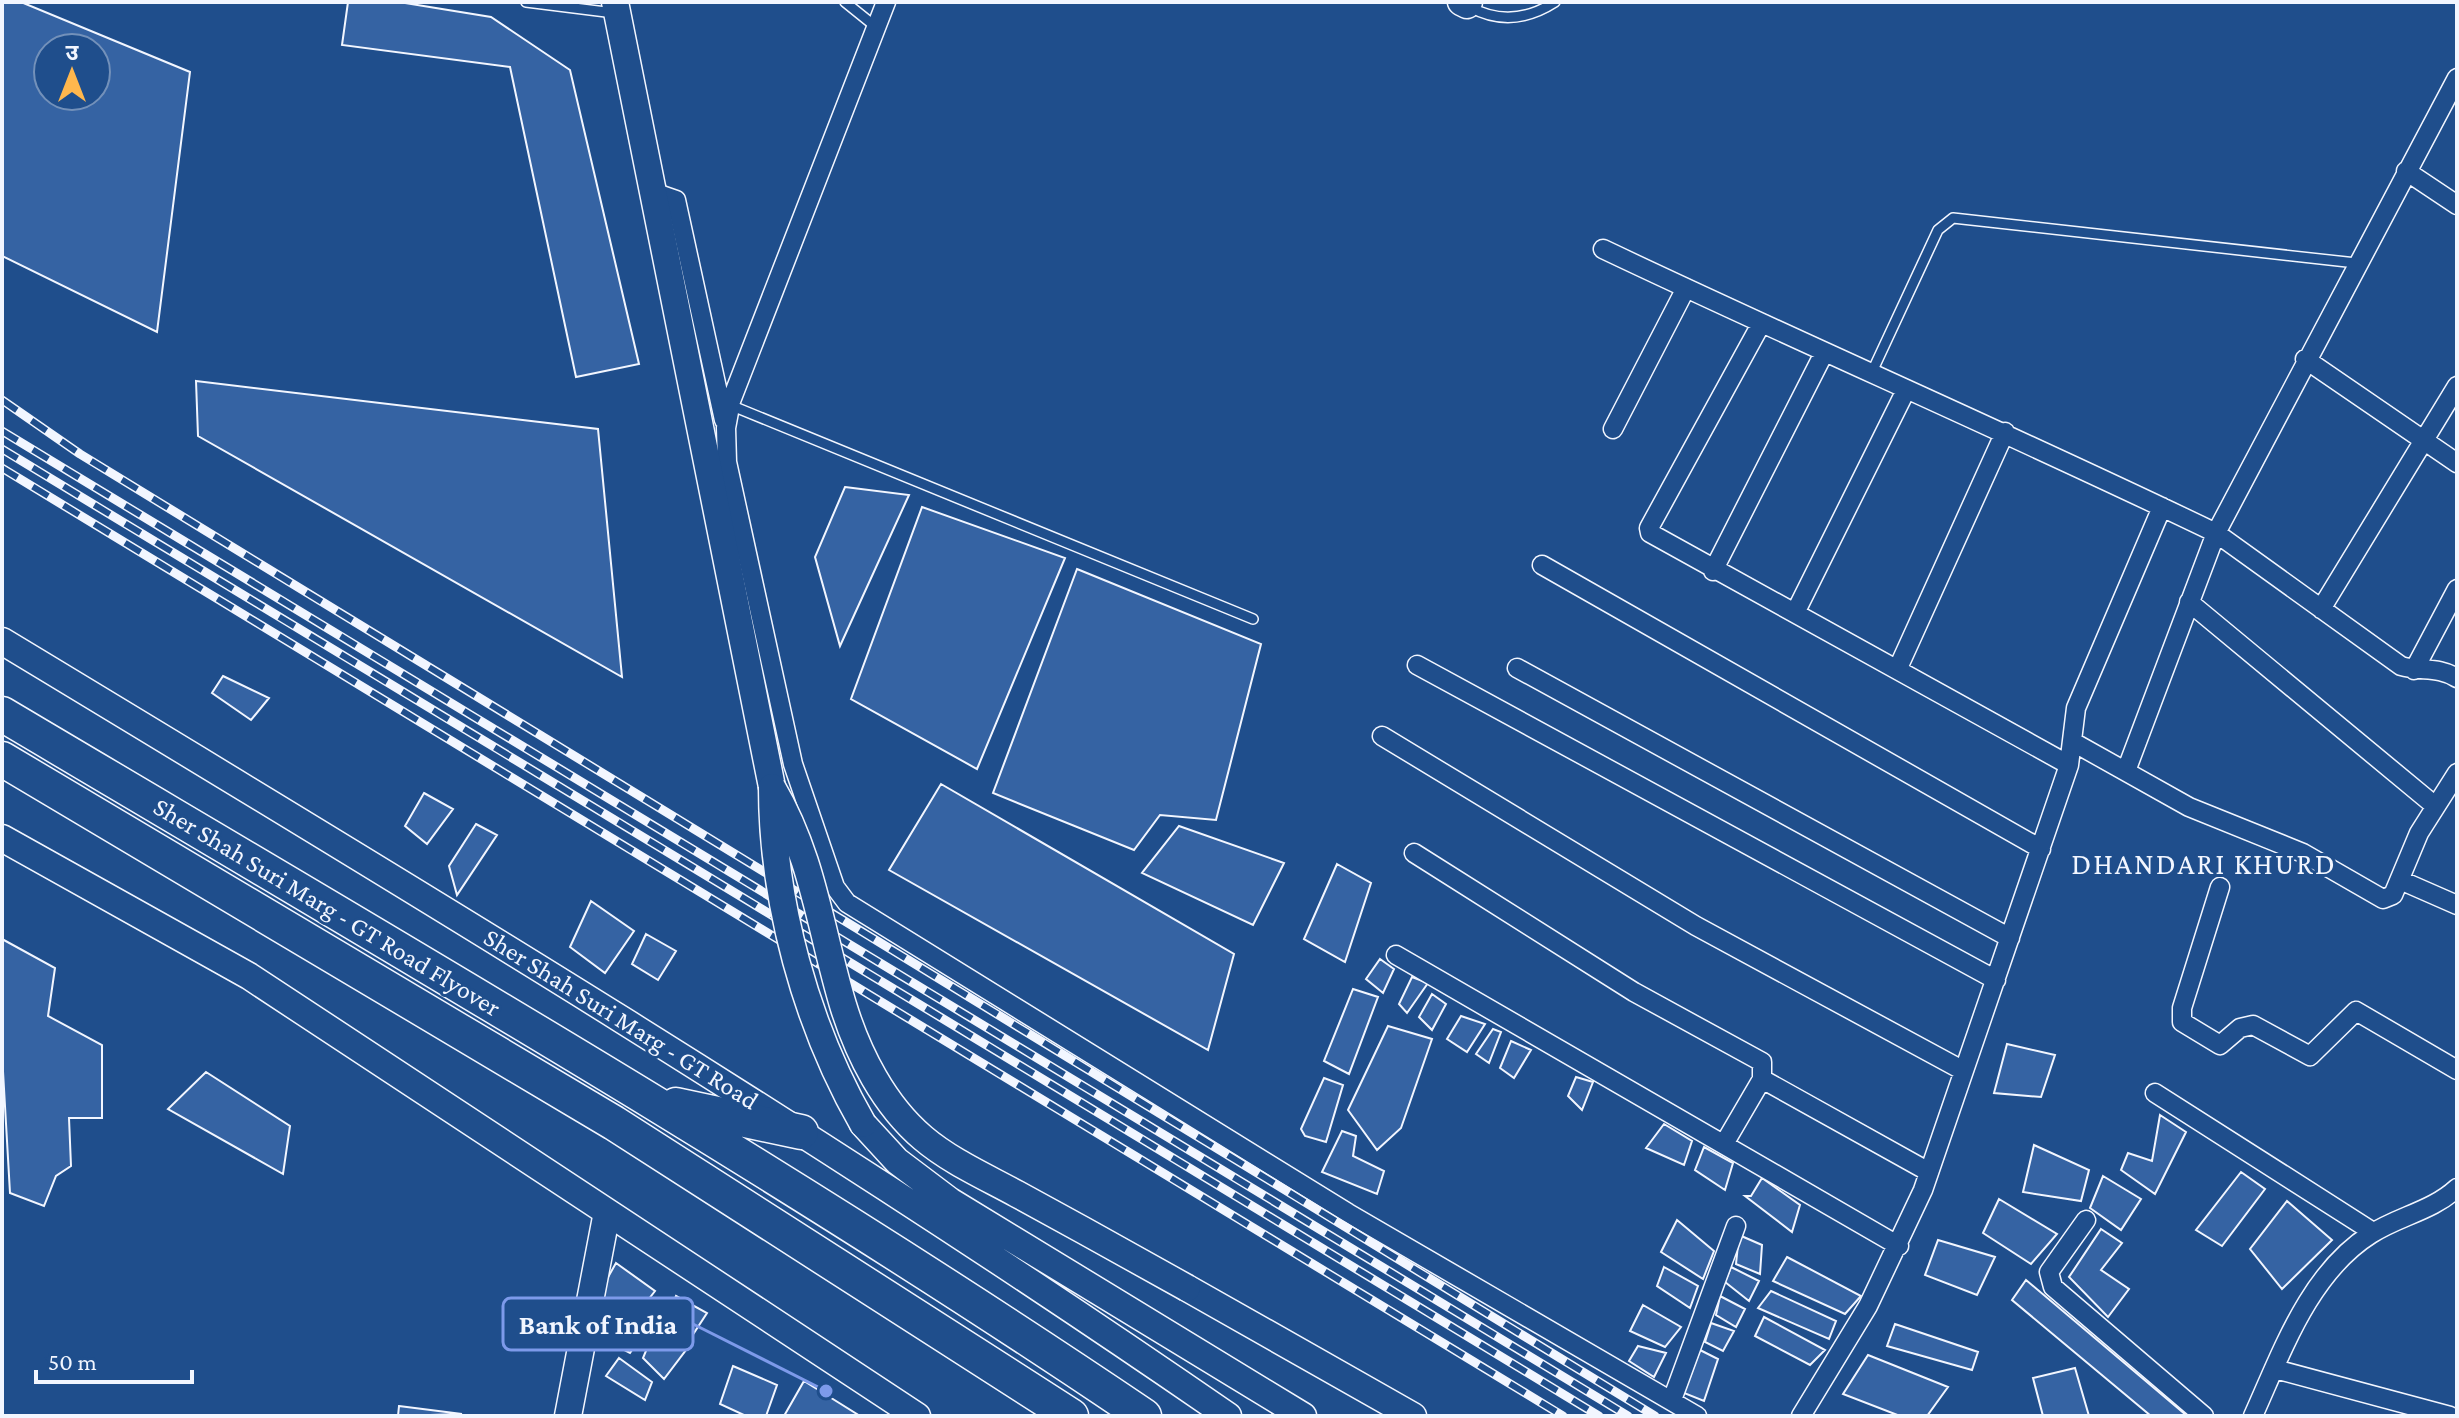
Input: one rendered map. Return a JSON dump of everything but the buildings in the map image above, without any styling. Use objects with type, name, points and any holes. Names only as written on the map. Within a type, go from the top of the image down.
[{"type":"highway","name":"Sher Shah Suri Marg - GT Road Flyover","points":[[2,714],[652,1100]]},
{"type":"highway","points":[[2,759],[614,1123],[1071,1416]]},
{"type":"highway","points":[[652,1100],[801,1132]]},
{"type":"highway","name":"Sher Shah Suri Marg - GT Road","points":[[652,1100],[1144,1416]]},
{"type":"street","points":[[726,428],[730,405],[886,2]]},
{"type":"street","points":[[616,8],[772,787],[776,862],[802,974],[838,1080],[863,1124],[897,1161],[950,1201],[1303,1416]]},
{"type":"street","points":[[2126,771],[2216,533],[2305,359],[2457,78]]},
{"type":"street","points":[[2406,171],[2457,205]]},
{"type":"street","points":[[653,192],[676,200],[726,428],[730,475],[793,764],[828,872],[847,903],[1348,1213],[1697,1416]]},
{"type":"street","points":[[1603,249],[1824,353],[2005,432],[2216,533],[2401,666],[2414,670],[2437,668],[2457,678]]},
{"type":"street","points":[[1613,429],[1686,288]]},
{"type":"street","points":[[1761,324],[1649,528],[1653,535],[1713,571],[1898,668],[2069,765]]},
{"type":"street","points":[[1713,571],[1824,353]]},
{"type":"street","points":[[2305,359],[2457,463]]},
{"type":"street","points":[[2321,609],[2457,386]]},
{"type":"street","points":[[1795,613],[1906,390]]},
{"type":"street","points":[[1898,668],[2005,432]]},
{"type":"street","points":[[1801,1416],[1868,1306],[1899,1246],[1929,1172],[2069,765],[2076,708],[2162,507]]},
{"type":"street","points":[[1542,565],[2041,849]]},
{"type":"street","points":[[2414,670],[2457,589]]},
{"type":"street","points":[[2189,602],[2434,805]]},
{"type":"street","name":"Sher Shah Suri Marg - GT Road","points":[[2,641],[517,952],[1015,1269],[1228,1416]]},
{"type":"street","points":[[1417,665],[1996,980]]},
{"type":"street","points":[[1517,668],[2010,938]]},
{"type":"street","points":[[1382,736],[1696,926],[1962,1070]]},
{"type":"street","points":[[2073,742],[2189,807],[2303,853],[2377,897],[2390,899],[2434,805],[2457,773]]},
{"type":"street","points":[[772,787],[795,826],[843,1006],[864,1059],[890,1104],[924,1139],[966,1166],[1413,1416]]},
{"type":"street","points":[[2,838],[249,976],[917,1416]]},
{"type":"street","points":[[1414,853],[1634,992],[1762,1062],[1762,1079],[1724,1144]]},
{"type":"street","points":[[2400,880],[2457,905]]},
{"type":"street","points":[[2220,887],[2182,1008],[2182,1022],[2188,1027],[2220,1045],[2225,1044],[2240,1028],[2253,1025],[2310,1056],[2356,1011],[2457,1070]]},
{"type":"street","points":[[1396,955],[1899,1246]]},
{"type":"street","points":[[1762,1079],[1929,1172]]},
{"type":"street","points":[[2155,1093],[2373,1232]]},
{"type":"street","points":[[2253,1416],[2292,1329],[2345,1253],[2373,1232],[2439,1203],[2457,1188]]},
{"type":"street","points":[[568,1416],[607,1212]]},
{"type":"street","points":[[2086,1220],[2049,1272],[2053,1287],[2204,1416]]},
{"type":"street","points":[[1672,1400],[1736,1226]]},
{"type":"street","points":[[2275,1369],[2450,1416]]},
{"type":"lane","points":[[526,2],[616,8]]},
{"type":"lane","points":[[845,2],[876,27]]},
{"type":"lane","points":[[1466,3],[1483,14],[1514,18],[1529,15],[1555,2]]},
{"type":"lane","points":[[1871,374],[1938,230],[1953,218],[2356,263]]},
{"type":"lane","points":[[730,405],[1253,619]]},
{"type":"railway","points":[[2,400],[80,454],[1655,1416]]},
{"type":"railway","points":[[2,431],[1628,1416]]},
{"type":"railway","points":[[2,449],[1599,1416]]},
{"type":"railway","points":[[2,468],[1563,1416]]},
{"type":"place","name":"Bank of India","points":[[826,1391]]},
{"type":"district","name":"DHANDARI KHURD","points":[[2204,863]]}]
